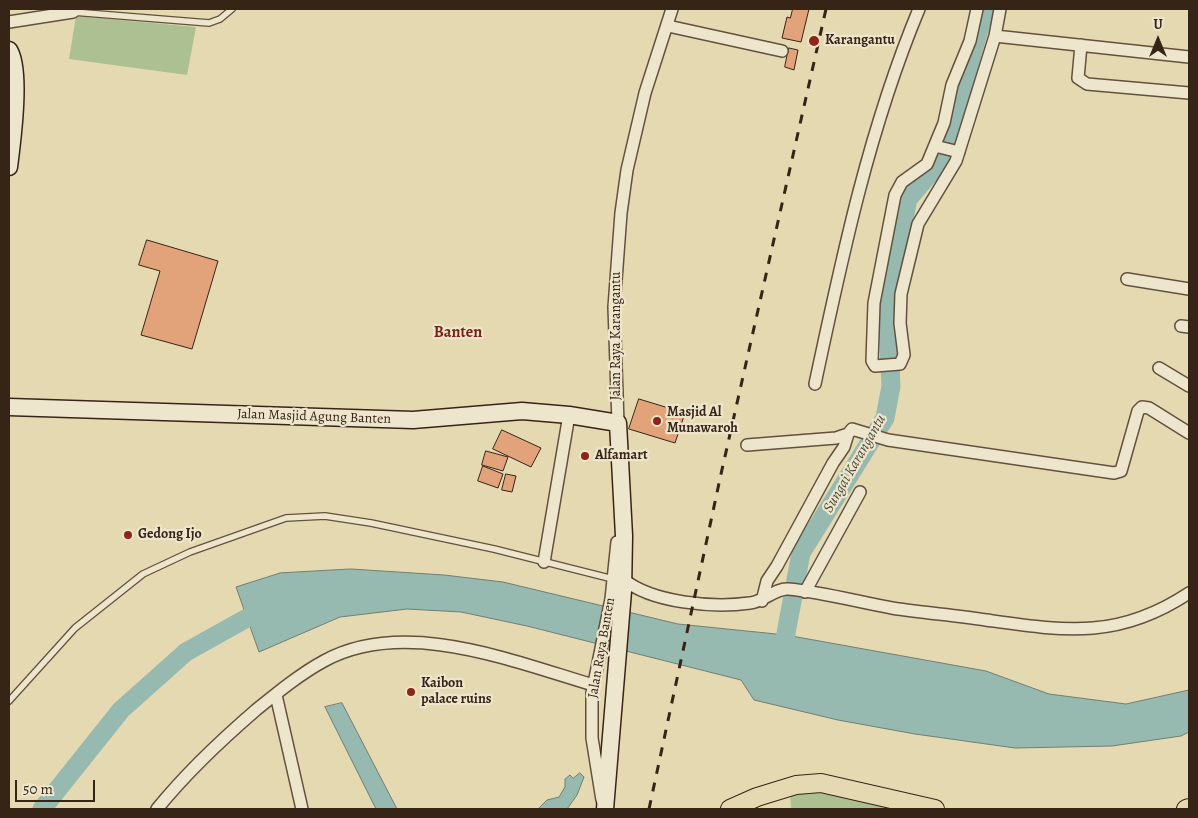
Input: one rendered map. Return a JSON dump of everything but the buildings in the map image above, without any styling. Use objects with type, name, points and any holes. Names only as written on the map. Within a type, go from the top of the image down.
[{"type":"main road","points":[[9,50],[12,56],[15,78],[13,134],[9,167]]},
{"type":"main road","name":"Jalan Masjid Agung Banten","points":[[9,407],[413,420],[506,412],[569,415],[618,423]]},
{"type":"main road","name":"Jalan Raya Karangantu","points":[[617,669],[618,579],[624,536],[618,423]]},
{"type":"main road","name":"Jalan Raya Banten","points":[[605,809],[617,669]]},
{"type":"main road","points":[[730,809],[757,797],[796,785],[821,783],[935,809]]},
{"type":"street","name":"Jalan Raya Karangantu","points":[[618,423],[614,307],[621,213],[627,170],[645,93],[672,9]]},
{"type":"street","points":[[816,384],[836,287],[870,150],[898,59],[919,9]]},
{"type":"street","points":[[977,9],[970,41],[954,79],[937,146],[927,164],[902,182],[895,195],[874,304],[872,361],[874,365],[900,364],[904,354],[900,323],[902,294],[918,224],[939,187],[953,169],[957,151],[995,36],[1000,9]]},
{"type":"street","points":[[9,22],[73,11]]},
{"type":"street","points":[[668,26],[782,50]]},
{"type":"street","points":[[995,36],[1189,57]]},
{"type":"street","points":[[1080,45],[1078,78],[1087,84],[1189,93]]},
{"type":"street","points":[[937,146],[957,151]]},
{"type":"street","points":[[1127,279],[1189,289]]},
{"type":"street","points":[[1159,368],[1189,386]]},
{"type":"street","points":[[762,601],[767,581],[844,447],[850,429],[888,440],[1114,473],[1121,471],[1138,411],[1142,407],[1148,408],[1189,433]]},
{"type":"street","points":[[544,562],[569,415]]},
{"type":"street","points":[[747,445],[836,438],[848,434]]},
{"type":"street","points":[[803,592],[860,492]]},
{"type":"street","points":[[618,579],[645,593],[695,603],[750,603],[762,601],[786,588],[893,608],[1076,630],[1116,626],[1150,615],[1189,593]]},
{"type":"street","name":"Jalan Raya Banten","points":[[605,809],[592,738],[593,685],[600,654],[617,600]]},
{"type":"street","points":[[157,809],[174,788],[215,745],[276,695],[324,660],[377,643],[413,643],[471,650],[593,685]]},
{"type":"street","points":[[276,695],[302,809]]},
{"type":"lane","points":[[73,11],[120,12],[209,23],[220,19],[232,9]]},
{"type":"lane","points":[[9,701],[75,628],[143,574],[190,552],[286,518],[325,516],[348,519],[494,548],[618,579]]},
{"type":"green space","points":[[76,16],[196,27],[187,75],[69,59]]},
{"type":"green space","points":[[815,787],[897,809],[791,809],[790,792]]},
{"type":"water","points":[[351,569],[444,575],[503,582],[678,624],[786,635],[986,671],[1049,694],[1126,704],[1189,690],[1189,732],[1181,736],[1112,746],[1015,748],[915,734],[838,720],[754,700],[741,680],[527,626],[461,612],[407,609],[340,617],[259,652],[236,587],[280,573]]},
{"type":"water","points":[[342,703],[397,809],[376,809],[325,707]]},
{"type":"water","points":[[580,773],[584,777],[577,795],[567,809],[538,809],[547,800],[559,797],[565,787],[565,779],[570,775],[573,778]]},
{"type":"waterway","name":"Sungai Karangantu","points":[[781,660],[801,553],[885,418],[891,386],[887,302],[908,199],[941,160],[985,9]]},
{"type":"waterway","points":[[42,809],[121,710],[186,652],[247,618],[271,611]]},
{"type":"railway","points":[[649,809],[721,474],[826,9]]},
{"type":"place","name":"Karangantu","points":[[814,41]]},
{"type":"place","name":"Masjid Al Munawaroh","points":[[657,421]]},
{"type":"place","name":"Alfamart","points":[[585,456]]},
{"type":"place","name":"Gedong Ijo","points":[[128,535]]},
{"type":"place","name":"Kaibon palace ruins","points":[[411,692]]},
{"type":"district","name":"Banten","points":[[458,333]]}]
